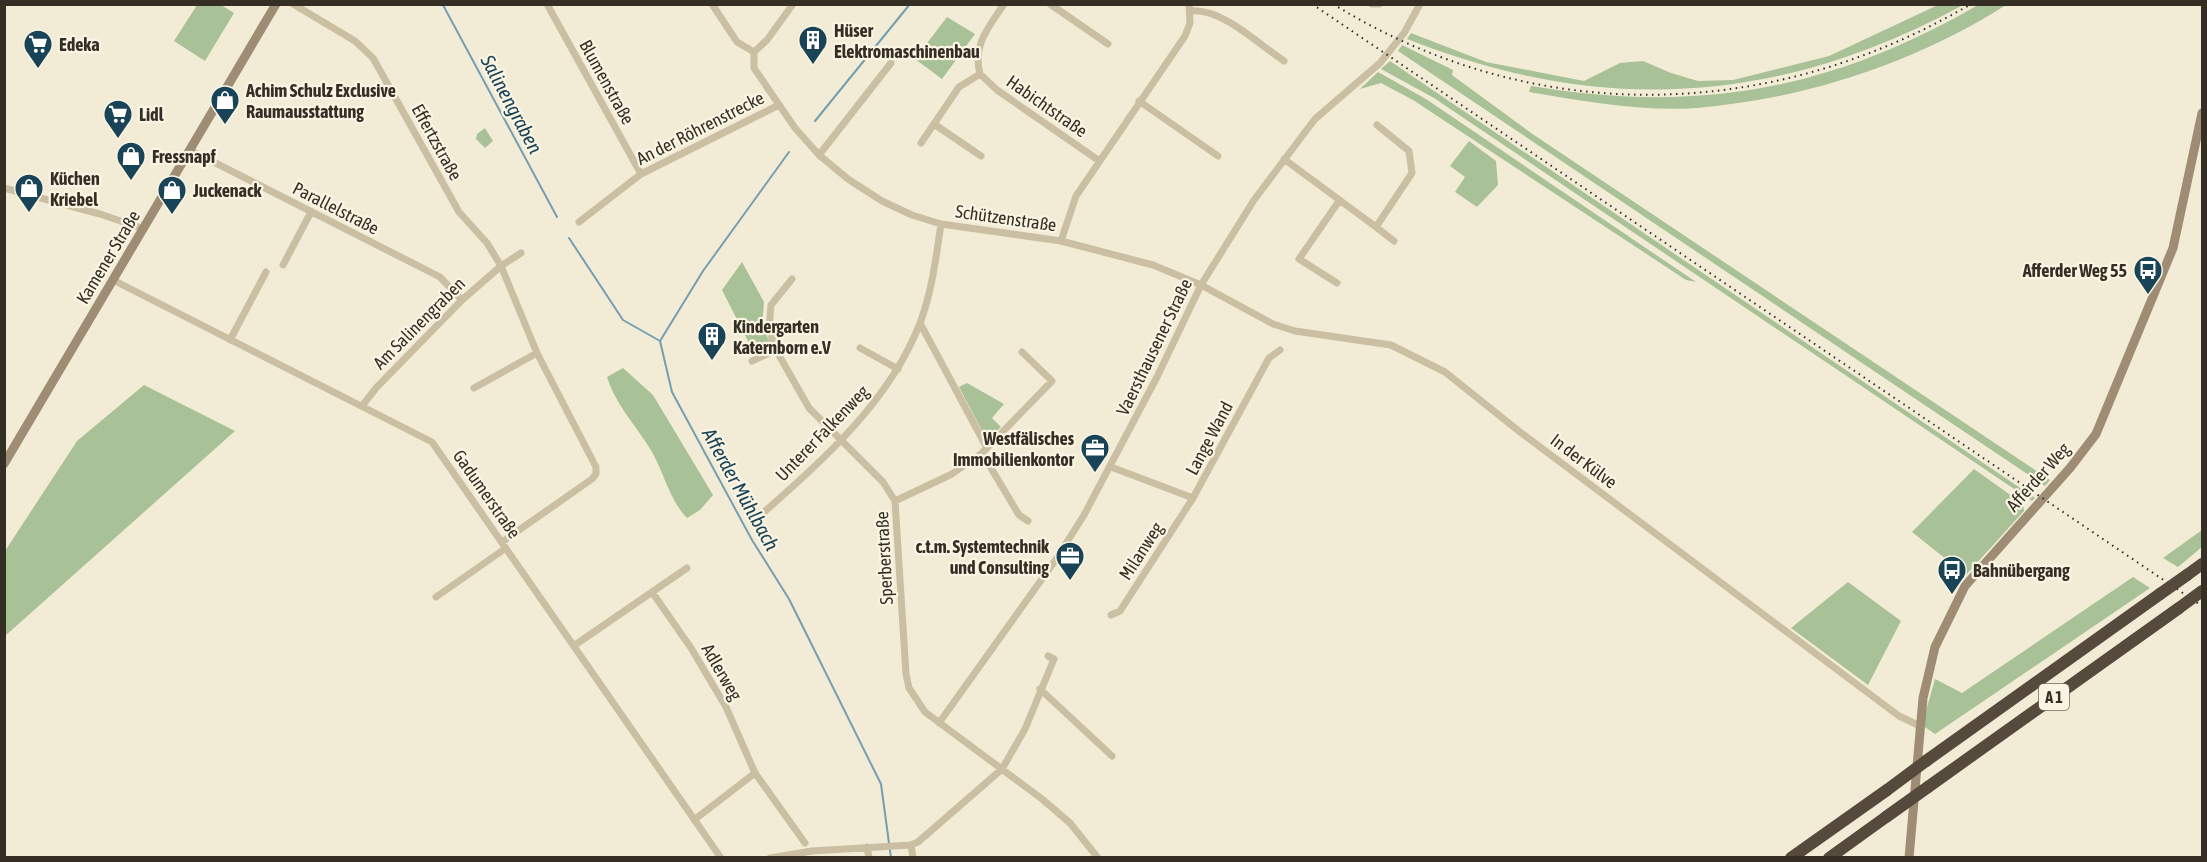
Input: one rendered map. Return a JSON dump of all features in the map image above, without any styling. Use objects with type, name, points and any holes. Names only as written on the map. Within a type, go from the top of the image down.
[{"type":"highway","name":"A 1","points":[[1791,858],[2202,564]]},
{"type":"highway","name":"A 1","points":[[1829,858],[2202,591]]},
{"type":"street","name":"Kamener Straße","points":[[4,464],[276,4]]},
{"type":"street","name":"Effertzstraße","points":[[293,4],[355,41],[373,58],[459,212],[487,243],[501,266],[537,353],[596,467],[596,474],[592,479],[504,545]]},
{"type":"street","name":"Blumenstraße","points":[[547,4],[641,174]]},
{"type":"street","points":[[712,4],[737,42],[754,52],[767,40],[793,4]]},
{"type":"street","name":"Habichtstraße","points":[[1004,4],[979,43],[977,57],[980,74],[997,90],[1098,160]]},
{"type":"street","points":[[1050,4],[1108,44]]},
{"type":"street","points":[[1372,4],[1379,4]]},
{"type":"street","name":"Vaersthausener Straße","points":[[939,723],[1064,549],[1111,467],[1201,285],[1254,200],[1323,110],[1380,63],[1404,33],[1420,4]]},
{"type":"street","name":"Habichtstraße","points":[[1061,241],[1076,196],[1098,160],[1185,36],[1190,8],[1218,15],[1284,61]]},
{"type":"street","name":"Schützenstraße","points":[[754,52],[754,68],[808,143],[848,179],[882,201],[941,225],[1061,241],[1153,265],[1201,285]]},
{"type":"street","points":[[819,154],[891,63]]},
{"type":"street","name":"Habichtstraße","points":[[921,143],[959,87],[980,74]]},
{"type":"street","points":[[1139,101],[1218,156]]},
{"type":"street","name":"An der Röhrenstrecke","points":[[579,222],[641,174],[779,105]]},
{"type":"street","name":"Afferder Weg","points":[[1909,858],[1920,726],[1929,668],[1957,599],[1974,574],[2057,483],[2096,434],[2173,248],[2202,113]]},
{"type":"street","points":[[934,124],[981,156]]},
{"type":"street","points":[[1376,226],[1412,173],[1409,151],[1403,143],[1377,125]]},
{"type":"street","name":"Parallelstraße","points":[[189,150],[440,278],[462,300]]},
{"type":"street","points":[[1284,159],[1394,240]]},
{"type":"street","points":[[4,188],[144,229]]},
{"type":"street","points":[[1336,283],[1299,259],[1340,201]]},
{"type":"street","points":[[283,265],[311,212]]},
{"type":"street","name":"Unterer Falkenweg","points":[[763,513],[799,481],[874,403],[898,369],[920,323],[931,282],[941,225]]},
{"type":"street","points":[[501,266],[521,254]]},
{"type":"street","name":"Am Salinengraben","points":[[362,406],[376,388],[462,300],[501,266]]},
{"type":"street","points":[[230,340],[266,272]]},
{"type":"street","name":"Sperberstraße","points":[[792,279],[771,305],[769,329],[776,350],[809,408],[883,482],[895,501],[906,674],[915,700],[939,723],[1070,823],[1098,858]]},
{"type":"street","name":"Gadumerstraße","points":[[113,280],[432,442],[721,858]]},
{"type":"street","name":"In der Külve","points":[[1201,285],[1273,324],[1295,331],[1392,345],[1445,372],[1899,716],[1920,726]]},
{"type":"street","points":[[920,323],[1019,515],[1028,521]]},
{"type":"street","points":[[860,348],[898,369]]},
{"type":"street","points":[[752,361],[776,350]]},
{"type":"street","name":"Lange Wand","points":[[1111,467],[1193,498],[1269,358],[1280,350]]},
{"type":"street","points":[[895,501],[952,474],[985,451],[1052,381],[1022,352]]},
{"type":"street","points":[[474,388],[537,353]]},
{"type":"street","name":"Milanweg","points":[[1111,615],[1120,611],[1193,498]]},
{"type":"street","points":[[436,597],[504,545]]},
{"type":"street","points":[[575,645],[687,568]]},
{"type":"street","name":"Adlerweg","points":[[652,592],[691,648],[726,707],[755,773],[804,843]]},
{"type":"street","points":[[770,858],[867,847],[911,845],[926,836],[1002,769],[1025,729],[1054,659],[1048,656]]},
{"type":"street","points":[[1040,689],[1112,756]]},
{"type":"street","points":[[694,820],[755,773]]},
{"type":"street","points":[[911,845],[913,858]]},
{"type":"street","points":[[867,847],[869,858]]},
{"type":"green space","points":[[197,5],[221,5],[234,13],[205,61],[174,41]]},
{"type":"green space","points":[[1938,5],[1963,5],[1895,38],[1826,63],[1758,80],[1689,88],[1620,88],[1550,80],[1479,64],[1407,39],[1411,33],[1486,62],[1584,81],[1620,63],[1643,61],[1698,81],[1733,80],[1829,56]]},
{"type":"green space","points":[[1978,5],[2006,5],[1971,26],[1897,61],[1818,87],[1778,96],[1738,103],[1676,109],[1613,105],[1529,92],[1531,86],[1592,94],[1651,97],[1707,95],[1762,88],[1816,75],[1870,57],[1923,34]]},
{"type":"green space","points":[[947,17],[975,34],[942,79],[915,59]]},
{"type":"green space","points":[[1402,45],[1453,70],[1452,75],[1531,133],[2050,480],[2045,486],[1398,51]]},
{"type":"green space","points":[[1390,61],[2035,498],[2032,501],[1434,98],[1381,69]]},
{"type":"green space","points":[[1378,72],[1426,99],[1696,282],[1686,280],[1413,100],[1381,83],[1360,89]]},
{"type":"green space","points":[[485,128],[493,141],[485,148],[476,139],[477,134]]},
{"type":"green space","points":[[1469,141],[1496,161],[1498,185],[1477,207],[1455,192],[1465,177],[1450,166]]},
{"type":"green space","points":[[742,262],[764,302],[762,327],[771,344],[769,348],[755,355],[722,290]]},
{"type":"green space","points":[[623,368],[653,395],[713,495],[700,510],[687,518],[672,495],[652,452],[621,407],[611,387],[607,377]]},
{"type":"green space","points":[[967,383],[1004,404],[992,418],[1001,427],[987,440],[959,387]]},
{"type":"green space","points":[[144,385],[235,431],[5,636],[5,551],[77,441]]},
{"type":"green space","points":[[1974,469],[2023,504],[2024,511],[1966,575],[1912,532]]},
{"type":"green space","points":[[2202,530],[2202,547],[2178,567],[2163,558]]},
{"type":"green space","points":[[2133,577],[2150,588],[1935,734],[1922,725],[1935,679],[1962,693]]},
{"type":"green space","points":[[1848,582],[1901,621],[1868,685],[1791,628]]},
{"type":"waterway","name":"Afferder Mühlbach","points":[[815,121],[910,4]]},
{"type":"waterway","name":"Salinengraben","points":[[443,5],[557,217]]},
{"type":"waterway","name":"Afferder Mühlbach","points":[[789,152],[703,271],[660,341],[672,392],[752,540],[789,599],[881,784],[891,858]]},
{"type":"waterway","name":"Salinengraben","points":[[569,238],[623,320],[660,341]]},
{"type":"railway","points":[[1312,4],[2202,606]]},
{"type":"railway","points":[[1333,4],[1410,44],[1489,73],[1570,90],[1652,95],[1734,89],[1815,71],[1894,43],[1971,4]]},
{"type":"place","name":"Hüser Elektromaschinenbau","points":[[813,66]]},
{"type":"place","name":"Edeka","points":[[38,70]]},
{"type":"place","name":"Achim Schulz Exclusive Raumausstattung","points":[[225,126]]},
{"type":"place","name":"Lidl","points":[[118,140]]},
{"type":"place","name":"Fressnapf","points":[[131,182]]},
{"type":"place","name":"Küchen Kriebel","points":[[29,214]]},
{"type":"place","name":"Juckenack","points":[[172,216]]},
{"type":"place","name":"Afferder Weg 55","points":[[2148,296]]},
{"type":"place","name":"Kindergarten Katernborn e.V","points":[[712,362]]},
{"type":"place","name":"Westfälisches Immobilienkontor","points":[[1095,474]]},
{"type":"place","name":"c.t.m. Systemtechnik und Consulting","points":[[1070,582]]},
{"type":"place","name":"Bahnübergang","points":[[1952,596]]}]
